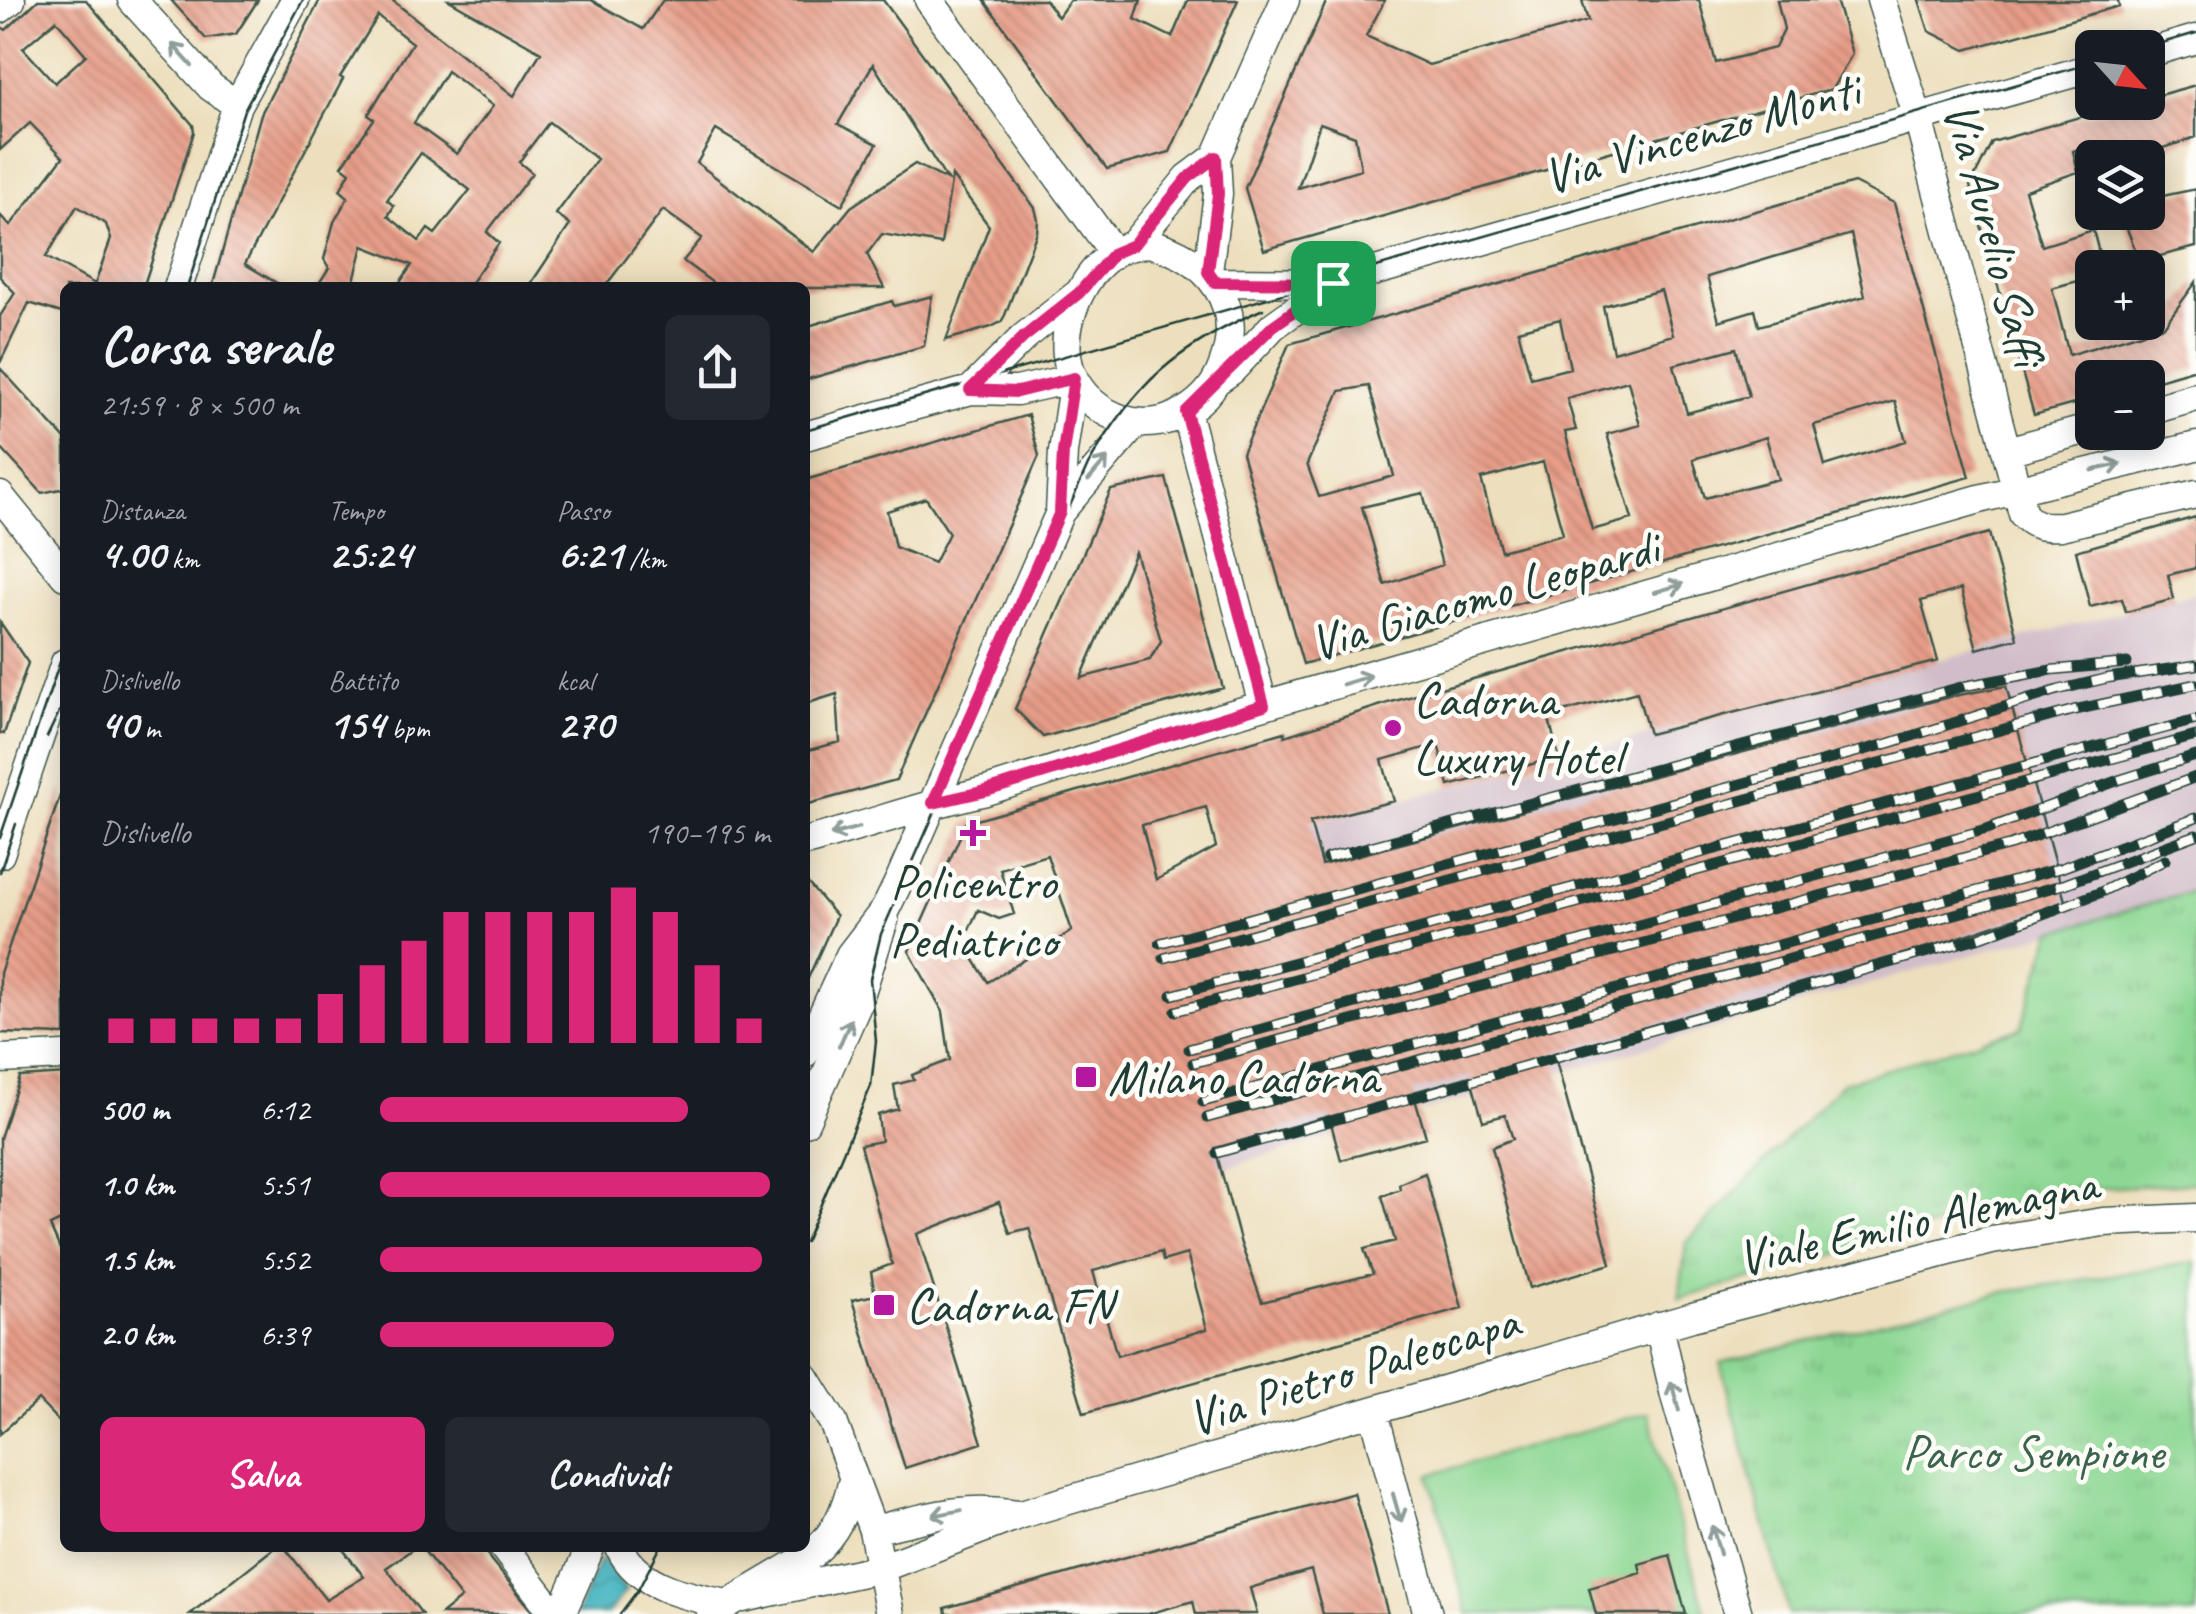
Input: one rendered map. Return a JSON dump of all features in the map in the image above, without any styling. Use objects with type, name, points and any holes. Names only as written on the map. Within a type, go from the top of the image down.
[{"type":"street","points":[[0,10],[11,0]]},
{"type":"street","points":[[132,0],[211,87],[237,106]]},
{"type":"street","points":[[173,282],[237,106],[295,0]]},
{"type":"street","points":[[929,0],[1123,249]]},
{"type":"street","points":[[1079,293],[1066,353],[1074,378],[1106,412],[1134,425],[1150,425],[1186,412],[1218,380],[1230,338],[1226,311],[1212,277],[1218,194],[1216,157],[1286,0]]},
{"type":"street","name":"Via Aurelio Saffi","points":[[1881,0],[1918,118],[2018,490]]},
{"type":"street","points":[[2165,47],[2196,39]]},
{"type":"street","name":"Via Vincenzo Monti","points":[[1212,277],[1333,283],[2075,73]]},
{"type":"street","points":[[970,390],[1024,337],[1079,293],[1188,178],[1216,157]]},
{"type":"street","points":[[1123,249],[1149,243],[1170,248],[1212,277]]},
{"type":"street","name":"Via Vincenzo Monti","points":[[1218,380],[1273,326],[1333,283]]},
{"type":"street","points":[[810,435],[970,390],[1017,392],[1074,378]]},
{"type":"street","points":[[1060,512],[1063,452],[1074,378]]},
{"type":"street","points":[[2165,406],[2196,397]]},
{"type":"street","points":[[1186,412],[1264,705]]},
{"type":"street","points":[[810,1111],[857,1005],[878,946],[886,908],[1060,512],[1134,425]]},
{"type":"street","points":[[2007,451],[2075,433]]},
{"type":"street","name":"Via Giacomo Leopardi","points":[[810,841],[1264,705],[2018,490],[2196,446]]},
{"type":"street","points":[[2018,490],[2023,514],[2042,527],[2061,526],[2196,494]]},
{"type":"street","points":[[0,496],[60,570]]},
{"type":"street","points":[[1,846],[60,679]]},
{"type":"street","points":[[43,728],[60,698]]},
{"type":"street","points":[[810,1042],[850,955],[886,908]]},
{"type":"street","points":[[0,1058],[60,1056]]},
{"type":"street","name":"Viale Emilio Alemagna","points":[[1659,1326],[1992,1240],[2103,1222],[2196,1218]]},
{"type":"street","points":[[1659,1326],[1675,1396],[1738,1614]]},
{"type":"street","name":"Via Pietro Paleocapa","points":[[1021,1514],[1659,1326]]},
{"type":"street","points":[[810,1385],[833,1422],[873,1530],[890,1614]]},
{"type":"street","points":[[1374,1413],[1428,1614]]},
{"type":"street","points":[[727,1605],[827,1542],[838,1527],[853,1480]]},
{"type":"street","points":[[873,1530],[960,1510],[993,1509],[1021,1514]]},
{"type":"street","points":[[622,1552],[646,1576],[677,1593],[727,1605],[882,1568],[1021,1514]]},
{"type":"street","points":[[507,1552],[552,1606],[587,1552]]},
{"type":"shaded area","points":[[2196,593],[2196,891],[1192,1177],[1113,1205],[1011,1233],[972,1132],[1264,834],[1240,745],[1285,732],[1311,823]]},
{"type":"green space","points":[[2196,891],[2196,1183],[2063,1190],[1679,1299],[1686,1243],[1842,1083],[2021,1028],[2052,932]]},
{"type":"green space","name":"Parco Sempione","points":[[2196,1262],[2196,1614],[1789,1614],[1720,1363],[2003,1292]]},
{"type":"green space","points":[[1648,1412],[1706,1614],[1468,1614],[1429,1475]]},
{"type":"water","points":[[601,1558],[626,1590],[608,1614],[576,1614]]},
{"type":"building","points":[[38,0],[86,0],[193,125],[194,132],[145,282],[96,282],[111,239],[106,224],[77,206],[46,257],[91,282],[60,282],[60,312],[29,303],[0,363],[0,316],[15,293],[0,277],[0,215],[10,226],[63,157],[30,123],[0,150],[0,26],[6,30]],"holes":[[[56,20],[86,55],[55,83],[23,48]]]},
{"type":"building","points":[[171,0],[258,0],[236,34],[206,39]]},
{"type":"building","points":[[320,0],[392,0],[514,96],[541,52],[449,0],[591,0],[643,29],[663,0],[883,0],[1035,208],[1038,220],[1037,232],[1001,322],[946,340],[989,226],[952,176],[941,244],[882,234],[867,254],[884,288],[810,288],[810,282],[712,282],[683,261],[702,238],[663,210],[609,282],[532,282],[570,225],[556,214],[597,159],[549,122],[519,162],[532,173],[487,232],[499,243],[471,282],[400,282],[412,265],[363,246],[354,282],[320,282],[329,268],[324,259],[334,222],[348,197],[340,190],[350,172],[342,166],[374,119],[368,115],[412,43],[378,16],[340,77],[343,79],[245,264],[275,282],[214,282],[261,114]],"holes":[[[873,64],[947,180],[915,164],[851,207],[814,252],[697,163],[716,130],[842,205],[877,144],[838,124]],[[447,71],[493,106],[457,154],[414,123]],[[421,153],[470,190],[435,234],[428,229],[419,241],[388,216],[394,206],[387,200]]]},
{"type":"building","points":[[984,0],[1045,0],[1058,17],[1070,0],[1141,0],[1135,19],[1172,37],[1188,0],[1238,0],[1170,152],[1107,169]]},
{"type":"building","points":[[1327,0],[1385,0],[1366,36],[1429,65],[1588,21],[1582,0],[1699,0],[1716,63],[1775,48],[1784,29],[1777,0],[1836,0],[1852,54],[1832,89],[1264,250],[1245,188]],"holes":[[[1320,123],[1355,136],[1361,169],[1298,188]]]},
{"type":"building","points":[[1919,0],[2118,0],[2119,6],[1966,50],[1929,31]]},
{"type":"building","points":[[2196,85],[2196,137],[2165,148],[2165,140],[2075,140],[2075,173],[2025,190],[2042,246],[2093,230],[2098,250],[2075,250],[2075,282],[2052,288],[2069,355],[2118,340],[2165,340],[2165,325],[2196,282],[2196,369],[2165,378],[2165,360],[2075,360],[2075,404],[2034,415],[1970,186],[1992,142],[2075,118],[2165,120],[2165,93]]},
{"type":"building","points":[[1854,183],[1894,203],[1970,477],[1303,664],[1242,453],[1289,344]],"holes":[[[1851,234],[1865,296],[1759,326],[1755,310],[1719,321],[1707,277]],[[1661,290],[1673,335],[1613,352],[1603,306]],[[1560,319],[1570,368],[1531,378],[1518,330]],[[1736,348],[1749,396],[1687,413],[1674,365]],[[1628,381],[1640,425],[1607,434],[1632,519],[1592,530],[1565,432],[1576,430],[1567,398]],[[1369,386],[1394,476],[1319,497],[1307,464],[1340,391]],[[1895,401],[1906,441],[1825,466],[1814,425]],[[1766,437],[1778,479],[1705,498],[1693,459]],[[1543,462],[1563,534],[1501,551],[1481,479]],[[1423,493],[1442,565],[1385,585],[1362,507]]]},
{"type":"building","points":[[2196,189],[2196,247],[2165,255],[2165,250],[2136,250],[2127,230],[2165,230],[2165,195]]},
{"type":"building","points":[[932,296],[924,346],[810,379],[810,326],[892,301],[894,306]]},
{"type":"building","points":[[0,368],[60,434],[60,489],[42,493],[0,447]]},
{"type":"building","points":[[1028,415],[1039,456],[896,780],[810,804],[810,750],[840,742],[837,694],[810,702],[810,479]],"holes":[[[926,498],[949,533],[934,563],[895,547],[887,511]]]},
{"type":"building","points":[[1166,478],[1223,688],[1043,737],[1015,709],[1111,490]],"holes":[[[1135,552],[1161,641],[1150,660],[1081,678]]]},
{"type":"building","points":[[2196,517],[2196,568],[2168,575],[2174,599],[2126,612],[2122,599],[2090,607],[2076,551]]},
{"type":"building","points":[[1989,533],[2017,638],[1977,649],[1961,589],[1921,601],[1938,661],[1649,734],[1637,692],[1548,716],[1559,757],[1449,786],[1438,744],[1382,760],[1394,801],[1310,822],[1322,865],[1949,697],[2006,686],[2065,901],[1945,942],[1554,1053],[1611,1264],[1530,1288],[1492,1147],[1513,1139],[1505,1115],[1483,1121],[1470,1076],[1413,1092],[1426,1137],[1341,1160],[1329,1116],[1215,1148],[1241,1244],[1262,1302],[1373,1274],[1364,1249],[1395,1241],[1382,1196],[1425,1173],[1462,1308],[1084,1413],[1029,1228],[1010,1233],[999,1202],[917,1234],[982,1443],[905,1468],[852,1300],[875,1295],[871,1272],[892,1264],[860,1145],[881,1141],[878,1115],[898,1109],[894,1085],[914,1080],[912,1075],[950,1060],[943,1012],[909,951],[966,823],[1285,732],[1285,736],[1388,703]],"holes":[[[1206,807],[1216,847],[1156,880],[1142,825]],[[1047,855],[1072,931],[988,982],[963,943],[978,910],[999,919],[1014,914],[1000,869]],[[1161,1252],[1163,1261],[1187,1254],[1207,1329],[1117,1356],[1093,1271]]]},
{"type":"building","points":[[0,622],[28,663],[4,734],[0,733]]},
{"type":"building","points":[[60,796],[60,1035],[0,1033],[0,973]]},
{"type":"building","points":[[810,886],[836,916],[810,974]]},
{"type":"building","points":[[60,1074],[60,1221],[50,1226],[60,1249],[60,1423],[38,1400],[0,1434],[0,1138],[20,1077]]},
{"type":"building","points":[[1354,1493],[1388,1614],[1323,1614],[1311,1570],[1250,1588],[1257,1614],[1196,1614],[1193,1601],[1148,1614],[946,1614],[945,1608]]},
{"type":"building","points":[[269,1552],[288,1552],[326,1600],[364,1577],[345,1552],[408,1552],[386,1568],[422,1614],[190,1614]]},
{"type":"building","points":[[425,1552],[487,1552],[535,1614],[441,1614],[461,1598]]},
{"type":"building","points":[[1670,1555],[1686,1614],[1596,1614],[1589,1588],[1641,1573],[1639,1564]]},
{"type":"tram line","points":[[189,282],[244,110],[303,0]]},
{"type":"tram line","points":[[2165,42],[2196,33]]},
{"type":"tram line","points":[[810,429],[2075,68]]},
{"type":"tram line","points":[[810,1230],[871,1086],[876,1041],[870,979],[881,934],[1088,465],[1123,411],[1161,370],[1206,338],[1263,309]]},
{"type":"tram line","points":[[0,838],[60,662]]},
{"type":"tram line","points":[[47,737],[60,710]]},
{"type":"tram line","points":[[0,872],[16,824]]},
{"type":"tram line","points":[[620,1614],[658,1552]]},
{"type":"railway","points":[[1327,858],[1965,686],[2051,670],[2127,663]]},
{"type":"railway","points":[[1160,943],[1890,743],[2058,690],[2196,665]]},
{"type":"railway","points":[[1164,958],[2074,710],[2196,684]]},
{"type":"railway","points":[[1172,995],[2196,720]]},
{"type":"railway","points":[[1176,1011],[2196,736]]},
{"type":"railway","points":[[1189,1049],[1987,829],[2196,756]]},
{"type":"railway","points":[[1193,1063],[2011,845],[2196,777]]},
{"type":"railway","points":[[1203,1102],[2061,868],[2196,818]]},
{"type":"railway","points":[[1207,1118],[2065,884],[2196,835]]},
{"type":"railway","points":[[1217,1153],[1981,937],[2099,893],[2165,860]]},
{"type":"place","name":"Cadorna Luxury Hotel","points":[[1393,728]]},
{"type":"place","name":"Policentro Pediatrico","points":[[973,833]]},
{"type":"place","name":"Milano Cadorna","points":[[1086,1077]]},
{"type":"place","name":"Cadorna FN","points":[[884,1305]]},
{"type":"route","points":[[1216,157],[1218,194],[1208,272],[1215,282],[1333,283],[1273,326],[1186,412],[1264,705],[986,791],[933,803],[1060,512],[1063,452],[1074,378],[1017,392],[970,390],[1024,337],[1079,293],[1114,253],[1133,245],[1188,178],[1216,157]]}]
